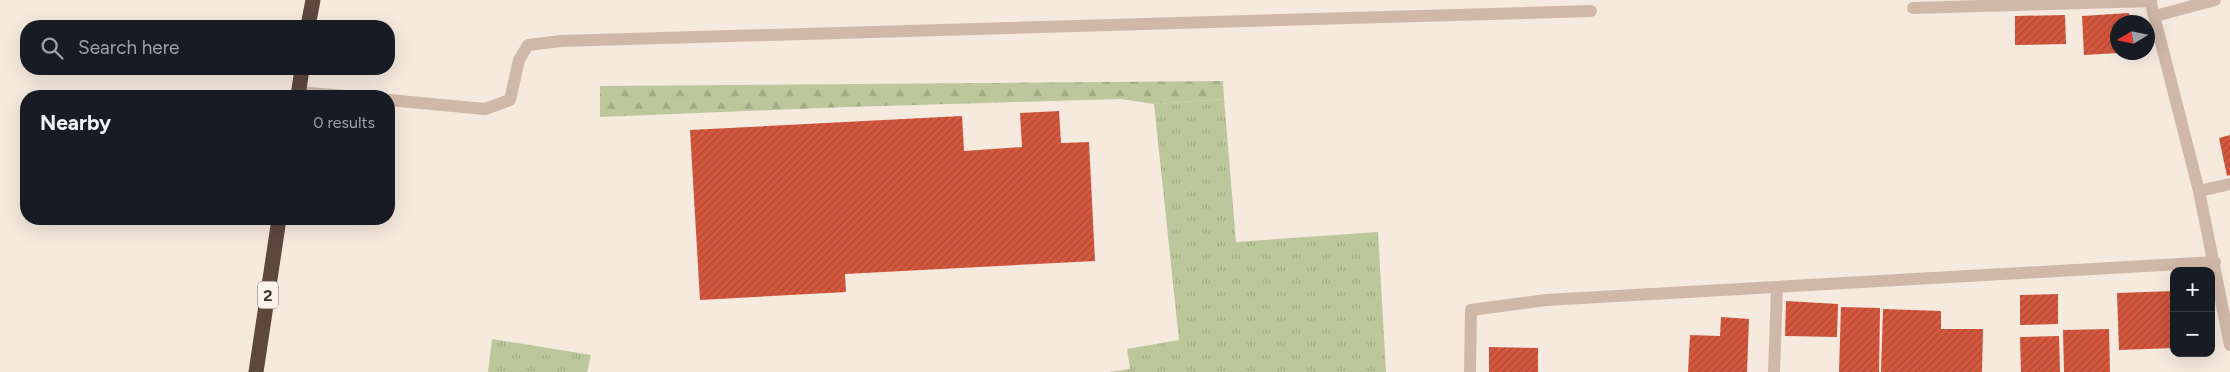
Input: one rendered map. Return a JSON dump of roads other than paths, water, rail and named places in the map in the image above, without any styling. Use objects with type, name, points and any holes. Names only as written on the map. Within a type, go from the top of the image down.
[{"type":"highway","points":[[309,20],[313,0]]},
{"type":"highway","points":[[299,90],[301,75]]},
{"type":"highway","name":"2","points":[[256,372],[278,225]]},
{"type":"street","points":[[1913,8],[2150,0],[2155,15]]},
{"type":"street","points":[[2215,0],[2155,16],[2199,191],[2215,262],[2230,345]]},
{"type":"street","points":[[395,101],[485,109],[510,100],[519,60],[528,45],[561,41],[1590,11]]},
{"type":"street","points":[[2199,191],[2230,184]]},
{"type":"street","points":[[1470,372],[1470,310],[1546,300],[2215,262]]},
{"type":"street","points":[[1774,372],[1777,287]]}]
